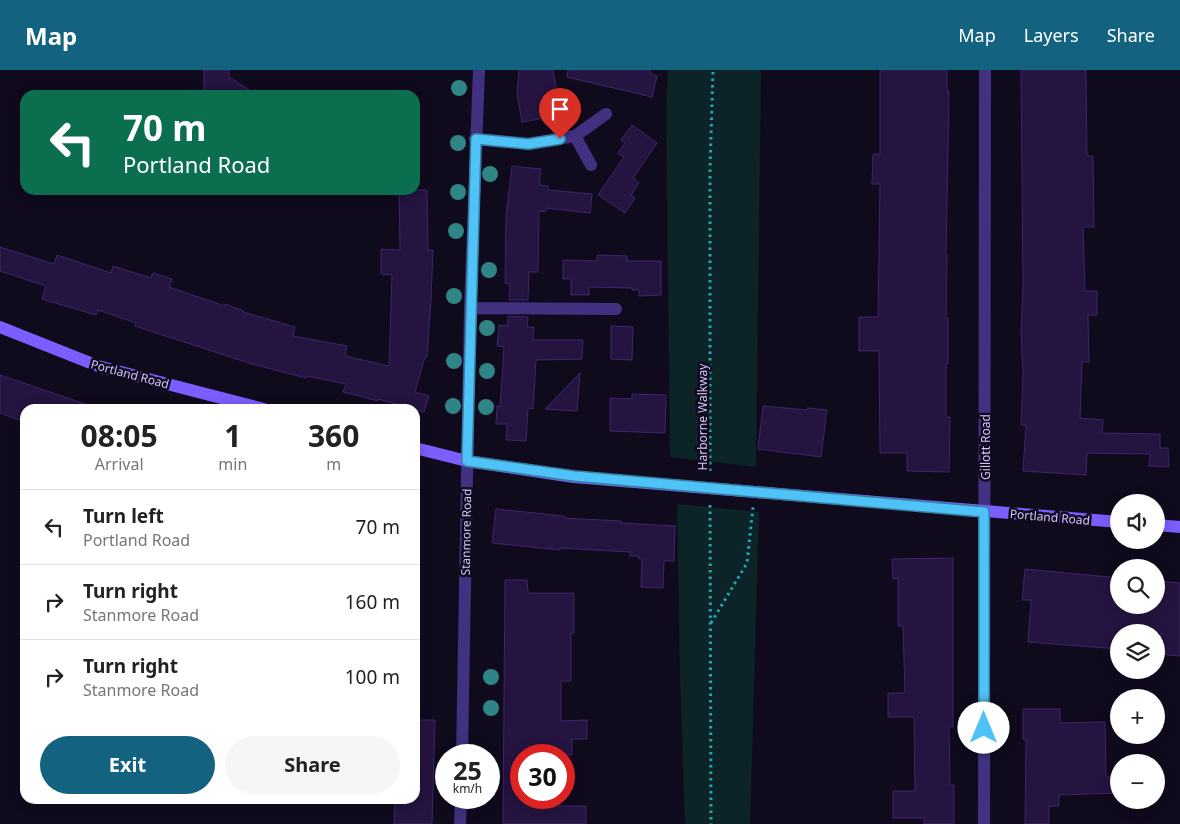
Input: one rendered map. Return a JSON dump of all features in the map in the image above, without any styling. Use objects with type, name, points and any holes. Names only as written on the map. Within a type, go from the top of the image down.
[{"type":"main road","name":"Portland Road","points":[[0,328],[98,366],[245,404]]},
{"type":"main road","name":"Portland Road","points":[[420,449],[467,461],[574,476],[1110,521]]},
{"type":"main road","points":[[1165,526],[1180,527]]},
{"type":"street","name":"Stanmore Road","points":[[462,744],[470,308],[479,70]]},
{"type":"street","name":"Gillott Road","points":[[984,824],[985,70]]},
{"type":"street","points":[[476,139],[528,144],[575,136],[606,114]]},
{"type":"street","points":[[575,136],[591,165]]},
{"type":"street","points":[[470,308],[616,308]]},
{"type":"street","points":[[460,824],[461,809]]},
{"type":"path","name":"Harborne Walkway","points":[[710,475],[710,169],[714,70]]},
{"type":"path","points":[[711,623],[747,563],[752,492]]},
{"type":"path","points":[[710,495],[711,824]]},
{"type":"green space","points":[[668,70],[761,70],[756,467],[670,457],[666,108]]},
{"type":"green space","points":[[677,504],[759,512],[750,824],[685,824]]},
{"type":"building","points":[[204,70],[229,70],[229,77],[249,90],[204,90]]},
{"type":"building","points":[[519,70],[553,70],[561,115],[522,122],[517,93]]},
{"type":"building","points":[[568,70],[651,70],[650,74],[657,76],[652,97],[567,77]]},
{"type":"building","points":[[880,70],[947,70],[947,90],[949,90],[946,255],[948,364],[946,364],[946,417],[950,417],[949,472],[907,471],[907,453],[880,453],[879,351],[859,351],[859,317],[878,317],[880,184],[872,184],[873,154],[880,154]]},
{"type":"building","points":[[1021,70],[1086,70],[1087,156],[1093,156],[1094,227],[1083,227],[1085,291],[1097,291],[1097,315],[1088,315],[1089,362],[1082,362],[1080,418],[1103,420],[1102,433],[1160,434],[1160,448],[1168,448],[1169,467],[1149,466],[1150,454],[1087,453],[1086,475],[1023,471],[1026,425],[1021,425],[1023,287]]},
{"type":"building","points":[[632,125],[657,143],[633,178],[639,183],[631,195],[635,198],[625,213],[598,195],[624,157],[618,153],[625,143],[621,140]]},
{"type":"building","points":[[512,166],[541,169],[539,185],[548,186],[548,190],[592,194],[590,213],[546,208],[546,212],[539,211],[538,272],[529,272],[528,300],[509,300],[510,284],[505,283],[506,216]]},
{"type":"building","points":[[420,190],[427,190],[428,250],[433,250],[431,300],[427,357],[425,357],[415,392],[429,396],[424,412],[420,411],[420,404],[396,404],[343,392],[346,384],[307,376],[306,378],[252,364],[135,326],[136,323],[98,310],[96,315],[42,299],[46,286],[0,271],[0,247],[54,264],[57,255],[111,273],[113,266],[151,278],[153,273],[172,279],[169,287],[295,327],[293,336],[347,346],[345,356],[389,366],[392,275],[381,274],[381,249],[400,250],[399,195],[420,195]]},
{"type":"building","points":[[597,255],[627,256],[627,261],[661,261],[661,295],[639,296],[639,290],[632,290],[632,288],[589,287],[589,295],[571,295],[571,279],[563,279],[563,260],[597,261]]},
{"type":"building","points":[[508,316],[528,317],[527,327],[534,327],[533,340],[583,340],[582,359],[536,360],[533,409],[528,408],[526,441],[506,440],[507,424],[496,424],[497,406],[500,407],[504,347],[497,346],[499,325],[508,326]]},
{"type":"building","points":[[611,326],[633,327],[632,360],[611,359]]},
{"type":"building","points":[[580,373],[577,411],[545,409]]},
{"type":"building","points":[[0,375],[85,404],[20,404],[20,420],[0,413]]},
{"type":"building","points":[[632,394],[666,395],[665,433],[610,431],[610,398],[632,399]]},
{"type":"building","points":[[763,406],[827,410],[821,457],[758,449]]},
{"type":"building","points":[[496,509],[564,516],[564,518],[675,526],[674,561],[664,561],[663,588],[641,587],[642,559],[639,559],[639,556],[630,556],[630,552],[560,548],[560,550],[492,543]]},
{"type":"building","points":[[953,558],[953,727],[949,727],[950,785],[954,785],[954,824],[924,824],[924,818],[893,818],[893,791],[915,791],[914,717],[888,717],[888,693],[905,693],[903,626],[898,626],[898,578],[893,579],[892,559]]},
{"type":"building","points":[[1025,569],[1110,577],[1110,614],[1165,614],[1165,582],[1180,583],[1180,656],[1165,655],[1165,624],[1110,624],[1110,648],[1028,642],[1031,600],[1022,600]]},
{"type":"building","points":[[505,580],[527,580],[528,593],[574,593],[574,633],[571,633],[571,681],[561,681],[561,721],[587,720],[587,739],[572,739],[572,744],[510,744],[510,809],[575,809],[575,806],[586,806],[586,824],[503,824]]},
{"type":"building","points":[[1023,709],[1060,709],[1060,723],[1105,722],[1106,777],[1110,777],[1110,793],[1059,795],[1059,806],[1049,806],[1049,824],[1025,824],[1026,739],[1023,739]]},
{"type":"building","points":[[420,720],[435,720],[432,824],[394,824],[395,804],[420,804]]},
{"type":"route","points":[[560,139],[528,144],[476,139],[467,461],[574,476],[984,512],[984,728]]}]
